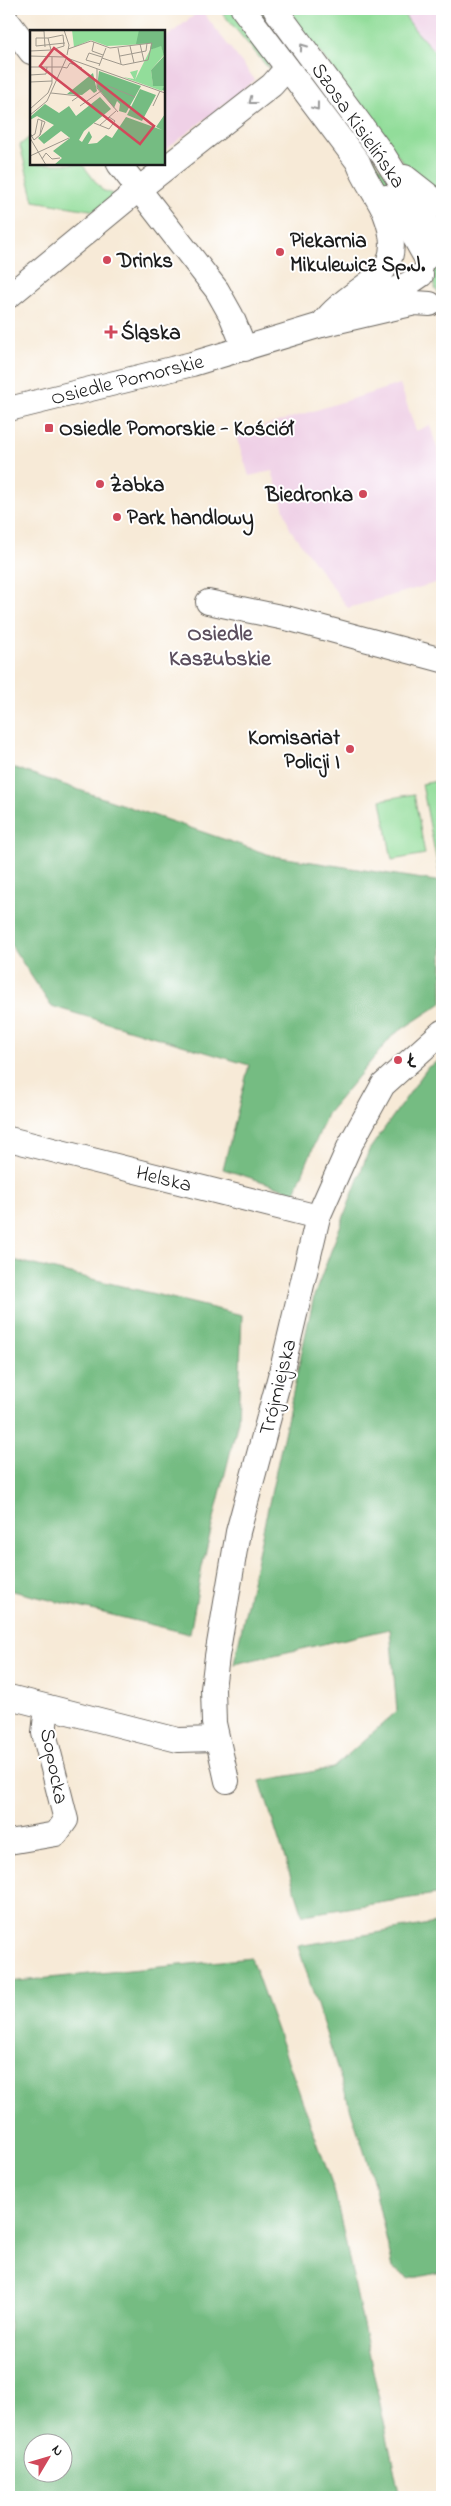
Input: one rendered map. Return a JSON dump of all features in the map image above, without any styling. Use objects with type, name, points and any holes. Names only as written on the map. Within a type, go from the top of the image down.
[{"type":"street","name":"Szosa Kisielińska","points":[[243,9],[358,162],[409,228],[433,255]]},
{"type":"street","name":"Szosa Kisielińska","points":[[275,9],[384,156],[422,218],[433,255]]},
{"type":"street","points":[[9,23],[30,51]]},
{"type":"street","points":[[9,296],[139,189],[272,86],[287,68]]},
{"type":"street","points":[[384,156],[411,183],[442,206]]},
{"type":"street","points":[[321,325],[338,307],[378,278],[388,261],[391,247],[389,226],[381,205],[364,178],[358,162]]},
{"type":"street","points":[[120,165],[217,290],[231,315],[244,349]]},
{"type":"street","points":[[321,325],[408,284],[433,255]]},
{"type":"street","points":[[433,255],[421,287],[436,308]]},
{"type":"street","points":[[321,325],[415,303],[436,308]]},
{"type":"street","name":"Osiedle Pomorskie","points":[[9,409],[244,349],[321,325]]},
{"type":"street","points":[[208,602],[290,619],[442,660]]},
{"type":"street","name":"Trójmiejska","points":[[227,1781],[214,1723],[214,1681],[238,1532],[283,1365],[318,1217],[350,1145],[383,1085],[442,1032]]},
{"type":"street","name":"Helska","points":[[9,1139],[318,1217]]},
{"type":"street","name":"Sopocka","points":[[9,1697],[178,1740],[218,1739]]},
{"type":"street","name":"Sopocka","points":[[9,1842],[56,1834],[66,1820],[44,1733],[47,1706]]},
{"type":"shaded area","points":[[385,9],[442,9],[442,69]]},
{"type":"shaded area","points":[[201,10],[255,80],[165,150],[165,38]]},
{"type":"shaded area","points":[[400,384],[416,431],[430,425],[442,465],[442,581],[348,608],[290,529],[272,471],[249,476],[236,435]]},
{"type":"green space","points":[[219,9],[231,9],[265,54],[270,70]]},
{"type":"green space","points":[[255,9],[263,9],[417,217],[413,221]]},
{"type":"green space","points":[[287,9],[400,9],[415,30],[442,60],[442,180],[435,191],[409,170]]},
{"type":"green space","points":[[30,137],[30,165],[83,165],[102,190],[115,195],[96,211],[34,201],[20,145]]},
{"type":"green space","points":[[442,258],[442,298],[435,288],[433,278],[435,268]]},
{"type":"green space","points":[[9,766],[273,856],[442,882],[442,1003],[393,1035],[327,1114],[295,1192],[223,1169],[249,1065],[51,1006],[9,942]]},
{"type":"green space","points":[[442,780],[442,879],[440,879],[422,784]]},
{"type":"green space","points":[[414,794],[425,854],[392,860],[381,800]]},
{"type":"green space","points":[[442,1059],[442,1893],[303,1915],[260,1781],[333,1768],[397,1711],[390,1629],[234,1664],[314,1296],[369,1150],[428,1067]]},
{"type":"green space","points":[[9,1259],[242,1315],[238,1421],[202,1567],[190,1634],[9,1590]]},
{"type":"green space","points":[[442,1922],[442,2272],[409,2279],[393,2268],[372,2176],[298,1946]]},
{"type":"green space","points":[[251,1958],[334,2189],[400,2497],[9,2497],[9,1982]]},
{"type":"place","name":"Piekarnia Mikulewicz Sp.J.","points":[[280,252]]},
{"type":"place","name":"Drinks","points":[[107,260]]},
{"type":"place","name":"Śląska","points":[[111,332]]},
{"type":"place","name":"Osiedle Pomorskie - Kościół","points":[[49,428]]},
{"type":"place","name":"Żabka","points":[[100,484]]},
{"type":"place","name":"Biedronka","points":[[363,494]]},
{"type":"place","name":"Park handlowy","points":[[117,517]]},
{"type":"place","name":"Komisariat Policji I","points":[[350,749]]},
{"type":"place","name":"Ł","points":[[398,1060]]},
{"type":"district","name":"Osiedle Kaszubskie","points":[[220,644]]}]
